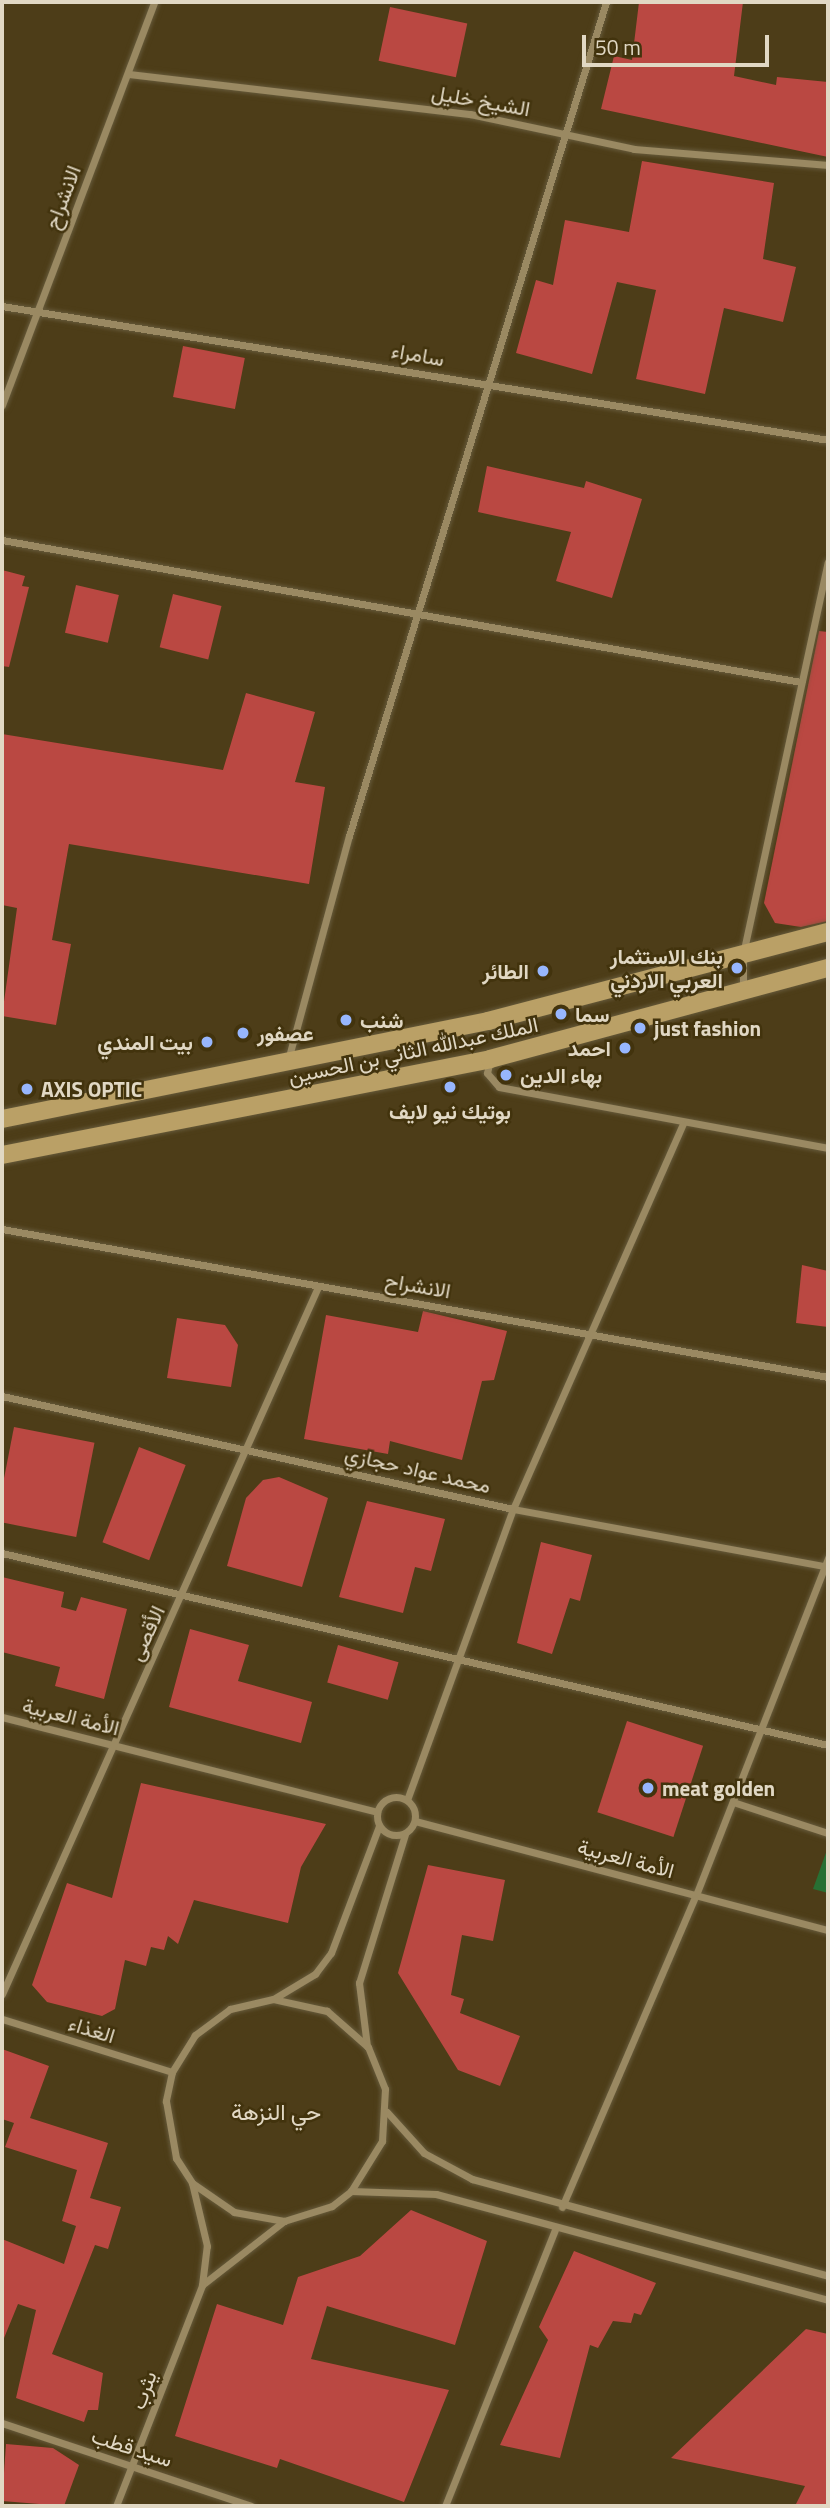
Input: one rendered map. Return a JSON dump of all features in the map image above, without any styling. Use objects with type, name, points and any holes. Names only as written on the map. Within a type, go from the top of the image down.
[{"type":"main road","name":"الملك عبدالله الثاني بن الحسين","points":[[2,1119],[488,1021],[828,932]]},
{"type":"main road","name":"الملك عبدالله الثاني بن الحسين","points":[[2,1155],[490,1059],[828,968]]},
{"type":"street","name":"الانشراح","points":[[2,405],[154,2]]},
{"type":"street","points":[[288,1060],[419,616],[568,135],[606,2]]},
{"type":"street","name":"الشيخ خليل","points":[[128,74],[470,114],[657,152],[828,165]]},
{"type":"street","name":"سامراء","points":[[2,306],[828,440]]},
{"type":"street","points":[[2,540],[801,682]]},
{"type":"street","points":[[743,991],[743,954],[828,562]]},
{"type":"street","points":[[490,1059],[487,1073],[499,1087],[683,1124],[828,1148]]},
{"type":"street","points":[[202,2285],[284,2221],[320,2211],[351,2191],[382,2141],[387,2112],[368,2047],[359,1983],[405,1834],[415,1821],[407,1800],[513,1509],[683,1124]]},
{"type":"street","name":"الانشراح","points":[[2,1229],[828,1377]]},
{"type":"street","name":"الأقصى","points":[[2,1994],[112,1744],[184,1593],[318,1286]]},
{"type":"street","name":"محمد عواد حجازي","points":[[2,1396],[513,1509],[826,1567]]},
{"type":"street","points":[[2,1553],[184,1593],[760,1732],[828,1745]]},
{"type":"street","points":[[562,2207],[696,1895],[828,1558]]},
{"type":"street","name":"الأمة العربية","points":[[2,1717],[377,1812]]},
{"type":"street","points":[[284,2221],[234,2212],[192,2183],[167,2130],[172,2073],[195,2035],[230,2009],[274,1999],[315,1974],[331,1953],[379,1826],[377,1812],[385,1800],[407,1800]]},
{"type":"street","points":[[733,1802],[828,1833]]},
{"type":"street","name":"الأمة العربية","points":[[415,1821],[828,1930]]},
{"type":"street","points":[[379,1826],[393,1836],[405,1834]]},
{"type":"street","points":[[274,1999],[327,2011],[368,2047]]},
{"type":"street","name":"الغذاء","points":[[2,2019],[172,2073]]},
{"type":"street","points":[[387,2112],[447,2169],[562,2207],[828,2276]]},
{"type":"street","name":"يثرب","points":[[116,2506],[134,2466],[202,2285],[207,2246],[192,2183]]},
{"type":"street","points":[[351,2191],[436,2194],[555,2229],[828,2300]]},
{"type":"street","points":[[445,2506],[555,2229]]},
{"type":"street","name":"سيد قطب","points":[[2,2423],[251,2506]]},
{"type":"green space","points":[[828,1847],[828,1893],[813,1889]]},
{"type":"building","points":[[639,2],[743,2],[734,76],[776,85],[777,77],[828,82],[828,157],[601,109],[614,56],[632,60]]},
{"type":"building","points":[[390,7],[467,23],[456,77],[379,61]]},
{"type":"building","points":[[642,161],[774,183],[763,259],[796,267],[783,322],[724,308],[705,394],[636,379],[656,290],[617,282],[592,374],[516,353],[536,280],[553,285],[565,220],[629,232]]},
{"type":"building","points":[[183,346],[245,358],[235,409],[173,397]]},
{"type":"building","points":[[487,466],[584,488],[586,481],[642,499],[612,598],[556,581],[571,532],[478,512]]},
{"type":"building","points":[[2,570],[25,576],[22,586],[29,587],[9,667],[2,666]]},
{"type":"building","points":[[76,585],[119,595],[108,643],[65,633]]},
{"type":"building","points":[[173,594],[222,606],[208,659],[160,647]]},
{"type":"building","points":[[819,631],[828,632],[828,921],[801,927],[775,923],[764,903]]},
{"type":"building","points":[[246,693],[315,712],[295,782],[325,787],[309,884],[69,844],[52,940],[71,944],[56,1025],[2,1016],[17,908],[2,905],[2,734],[223,770]]},
{"type":"building","points":[[802,1265],[828,1271],[828,1327],[796,1323]]},
{"type":"building","points":[[423,1311],[507,1331],[494,1380],[482,1381],[462,1460],[390,1441],[388,1454],[304,1439],[326,1315],[418,1332]]},
{"type":"building","points":[[177,1318],[225,1325],[238,1345],[231,1387],[167,1378]]},
{"type":"building","points":[[14,1427],[94,1443],[76,1537],[2,1522],[2,1489]]},
{"type":"building","points":[[139,1447],[186,1465],[149,1560],[102,1542]]},
{"type":"building","points":[[279,1477],[328,1498],[302,1587],[227,1566],[246,1498],[263,1480]]},
{"type":"building","points":[[367,1501],[445,1519],[431,1571],[415,1567],[403,1613],[339,1597]]},
{"type":"building","points":[[541,1542],[592,1555],[580,1601],[570,1598],[552,1654],[517,1643]]},
{"type":"building","points":[[2,1577],[64,1592],[61,1607],[76,1611],[81,1597],[127,1609],[104,1699],[55,1686],[60,1667],[2,1652]]},
{"type":"building","points":[[190,1629],[249,1645],[238,1681],[312,1702],[301,1743],[169,1707]]},
{"type":"building","points":[[338,1645],[399,1662],[388,1700],[327,1682]]},
{"type":"building","name":"meat golden","points":[[627,1721],[703,1746],[673,1837],[597,1812]]},
{"type":"building","points":[[141,1783],[326,1824],[301,1867],[288,1923],[194,1900],[178,1944],[168,1936],[164,1950],[151,1947],[146,1966],[125,1960],[115,2009],[102,2016],[47,2002],[32,1985],[67,1883],[112,1898]]},
{"type":"building","points":[[428,1865],[505,1880],[493,1941],[462,1935],[451,1995],[464,1999],[460,2013],[520,2036],[500,2086],[458,2070],[398,1973]]},
{"type":"building","points":[[2,2049],[49,2066],[30,2118],[108,2143],[90,2198],[121,2207],[108,2249],[95,2245],[52,2354],[103,2373],[98,2410],[88,2410],[84,2422],[16,2398],[36,2310],[18,2304],[2,2343],[2,2239],[64,2264],[76,2226],[62,2221],[77,2170],[5,2147],[14,2123],[2,2119]]},
{"type":"building","points":[[411,2210],[487,2241],[455,2345],[327,2306],[311,2359],[449,2390],[404,2502],[280,2459],[277,2468],[175,2436],[217,2304],[283,2325],[298,2277],[360,2256]]},
{"type":"building","points":[[574,2251],[656,2283],[641,2315],[634,2313],[631,2323],[613,2321],[598,2348],[590,2345],[560,2458],[500,2445],[548,2340],[539,2327]]},
{"type":"building","points":[[806,2329],[828,2334],[828,2506],[795,2506],[805,2486],[671,2458]]},
{"type":"building","points":[[6,2444],[53,2448],[79,2465],[64,2506],[2,2501]]},
{"type":"place","name":"بنك الاستثمار العربي الاردني","points":[[737,968]]},
{"type":"place","name":"الطائر","points":[[543,971]]},
{"type":"place","name":"سما","points":[[561,1014]]},
{"type":"place","name":"شنب","points":[[346,1020]]},
{"type":"place","name":"just fashion","points":[[640,1028]]},
{"type":"place","name":"عصفور","points":[[243,1033]]},
{"type":"place","name":"بيت المندي","points":[[207,1042]]},
{"type":"place","name":"احمد","points":[[625,1048]]},
{"type":"place","name":"بهاء الدين","points":[[506,1075]]},
{"type":"place","name":"بوتيك نيو لايف","points":[[450,1087]]},
{"type":"place","name":"AXIS OPTIC","points":[[27,1089]]},
{"type":"place","name":"meat golden","points":[[648,1788]]},
{"type":"district","name":"حي النزهة","points":[[276,2112]]}]
